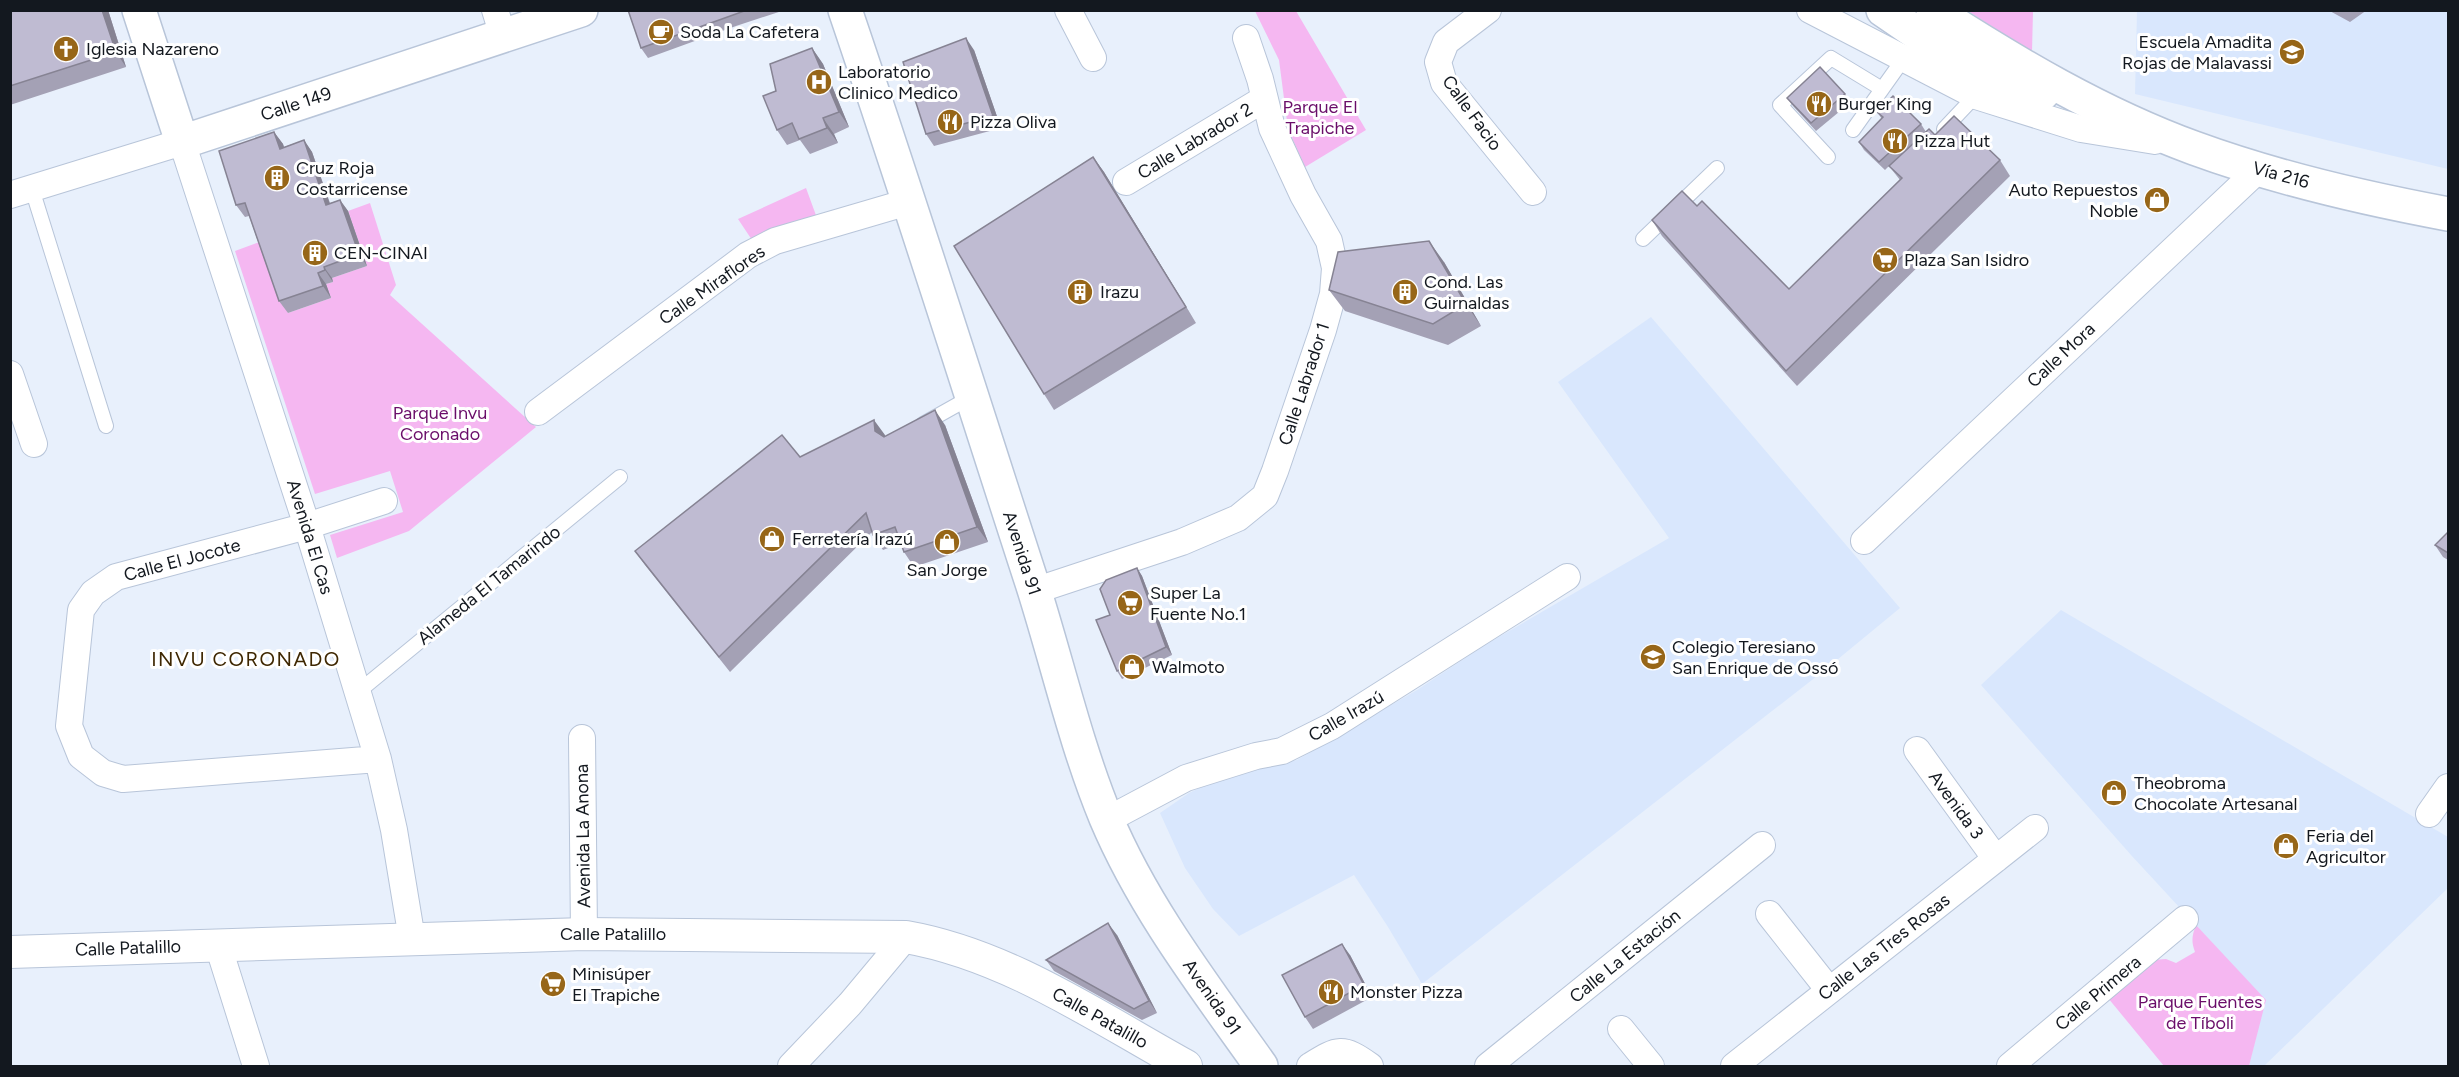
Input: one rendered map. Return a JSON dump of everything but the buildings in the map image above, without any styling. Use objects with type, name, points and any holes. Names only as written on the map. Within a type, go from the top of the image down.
[{"type":"main road","points":[[140,10],[182,142]]},
{"type":"main road","name":"Calle 149","points":[[182,142],[499,23],[581,10]]},
{"type":"main road","name":"Avenida 91","points":[[845,10],[1034,591],[1089,771],[1107,820],[1144,893],[1188,962],[1261,1066]]},
{"type":"main road","name":"Vía 216","points":[[1883,10],[1983,86],[2119,117]]},
{"type":"main road","name":"Vía 216","points":[[1918,35],[2002,55],[2119,117],[2192,147],[2258,170],[2389,203],[2448,214]]},
{"type":"street","points":[[1068,10],[1093,58]]},
{"type":"street","name":"Calle Facio","points":[[1488,10],[1446,42],[1438,62],[1444,83],[1533,192]]},
{"type":"street","points":[[1810,10],[1918,35]]},
{"type":"street","name":"Calle Labrador 1","points":[[1034,591],[1182,542],[1238,518],[1265,496],[1323,330],[1333,294],[1335,268],[1329,241],[1290,169],[1272,128],[1260,78],[1246,38]]},
{"type":"street","points":[[1983,86],[2081,129],[2192,147]]},
{"type":"street","name":"Calle Labrador 2","points":[[1126,182],[1264,99]]},
{"type":"street","name":"Calle 149","points":[[21,192],[182,142]]},
{"type":"street","name":"Avenida El Cas","points":[[182,142],[307,526],[378,759],[394,830],[411,939]]},
{"type":"street","name":"Calle Mora","points":[[1864,541],[2258,170]]},
{"type":"street","name":"Calle Miraflores","points":[[538,412],[748,255],[775,242],[908,202]]},
{"type":"street","points":[[10,374],[33,444]]},
{"type":"street","name":"Calle El Jocote","points":[[378,759],[123,779],[103,773],[81,756],[69,726],[81,610],[93,593],[116,577],[307,526],[384,501]]},
{"type":"street","name":"Calle Irazú","points":[[1107,820],[1186,778],[1256,756],[1282,751],[1332,726],[1568,577]]},
{"type":"street","name":"Avenida La Anona","points":[[582,738],[584,934]]},
{"type":"street","name":"Avenida 3","points":[[1917,750],[1996,859]]},
{"type":"street","points":[[2429,814],[2448,787]]},
{"type":"street","name":"Calle Las Tres Rosas","points":[[1734,1066],[2035,828]]},
{"type":"street","name":"Calle La Estación","points":[[1488,1066],[1762,845]]},
{"type":"street","points":[[1769,914],[1829,990]]},
{"type":"street","name":"Calle Primera","points":[[2018,1064],[2185,919]]},
{"type":"street","name":"Calle Patalillo","points":[[10,952],[584,934],[906,937],[938,943],[1014,971],[1186,1066]]},
{"type":"street","points":[[791,1066],[850,1004],[906,937]]},
{"type":"street","points":[[218,945],[256,1066]]},
{"type":"street","points":[[1621,1029],[1651,1066]]},
{"type":"street","points":[[1310,1066],[1332,1053],[1350,1052],[1370,1066]]},
{"type":"lane","points":[[1852,130],[1918,35]]},
{"type":"lane","points":[[1828,157],[1780,105],[1831,58],[1882,89]]},
{"type":"lane","points":[[1935,138],[1983,86]]},
{"type":"lane","points":[[1643,239],[1717,168]]},
{"type":"lane","points":[[21,192],[106,426]]},
{"type":"lane","points":[[913,430],[971,397]]},
{"type":"lane","name":"Alameda El Tamarindo","points":[[357,692],[620,477]]},
{"type":"shaded area","name":"Escuela Amadita Rojas de Malavassi","points":[[2137,11],[2448,11],[2448,169],[2135,94]]},
{"type":"shaded area","name":"Colegio Teresiano San Enrique de Ossó","points":[[1651,317],[1900,608],[1826,669],[1422,984],[1354,875],[1239,936],[1213,909],[1185,868],[1160,813],[1189,793],[1220,778],[1297,760],[1417,690],[1485,645],[1669,538],[1558,382]]},
{"type":"shaded area","name":"Feria del Agricultor","points":[[2061,610],[2448,837],[2448,888],[2264,1066],[2249,1066],[2265,1000],[2131,855],[1981,685]]},
{"type":"green space","name":"Parque El Trapiche","points":[[1255,11],[1296,11],[1366,130],[1305,167],[1288,129],[1279,60]]},
{"type":"green space","points":[[1968,11],[2033,11],[2032,52]]},
{"type":"green space","points":[[806,188],[817,218],[754,243],[738,219]]},
{"type":"green space","name":"Parque Invu Coronado","points":[[370,203],[396,285],[390,295],[536,427],[409,531],[337,558],[330,535],[403,512],[390,471],[315,494],[235,251],[262,241],[288,313],[331,298],[326,284],[333,282],[332,278],[367,266],[348,211]]},
{"type":"green space","name":"Parque Fuentes de Tíboli","points":[[2196,925],[2266,1000],[2249,1066],[2164,1066],[2108,998],[2153,960],[2166,959],[2176,963],[2195,952],[2192,938]]},
{"type":"place","name":"Soda La Cafetera","points":[[661,32]]},
{"type":"place","name":"Iglesia Nazareno","points":[[66,49]]},
{"type":"place","name":"Escuela Amadita Rojas de Malavassi","points":[[2292,52]]},
{"type":"place","name":"Laboratorio Clinico Medico","points":[[819,82]]},
{"type":"place","name":"Burger King","points":[[1819,104]]},
{"type":"place","name":"Pizza Oliva","points":[[950,122]]},
{"type":"place","name":"Pizza Hut","points":[[1895,141]]},
{"type":"place","name":"Cruz Roja Costarricense","points":[[277,178]]},
{"type":"place","name":"Auto Repuestos Noble","points":[[2157,200]]},
{"type":"place","name":"CEN-CINAI","points":[[315,253]]},
{"type":"place","name":"Plaza San Isidro","points":[[1885,260]]},
{"type":"place","name":"Irazu","points":[[1080,292]]},
{"type":"place","name":"Cond. Las Guirnaldas","points":[[1405,292]]},
{"type":"place","name":"Ferretería Irazú","points":[[772,539]]},
{"type":"place","name":"San Jorge","points":[[947,542]]},
{"type":"place","name":"Super La Fuente No.1","points":[[1130,603]]},
{"type":"place","name":"Colegio Teresiano San Enrique de Ossó","points":[[1653,657]]},
{"type":"place","name":"Walmoto","points":[[1132,667]]},
{"type":"place","name":"Theobroma Chocolate Artesanal","points":[[2114,793]]},
{"type":"place","name":"Feria del Agricultor","points":[[2286,846]]},
{"type":"place","name":"Minisúper El Trapiche","points":[[553,984]]},
{"type":"place","name":"Monster Pizza","points":[[1331,992]]},
{"type":"district","name":"INVU CORONADO","points":[[246,659]]}]
